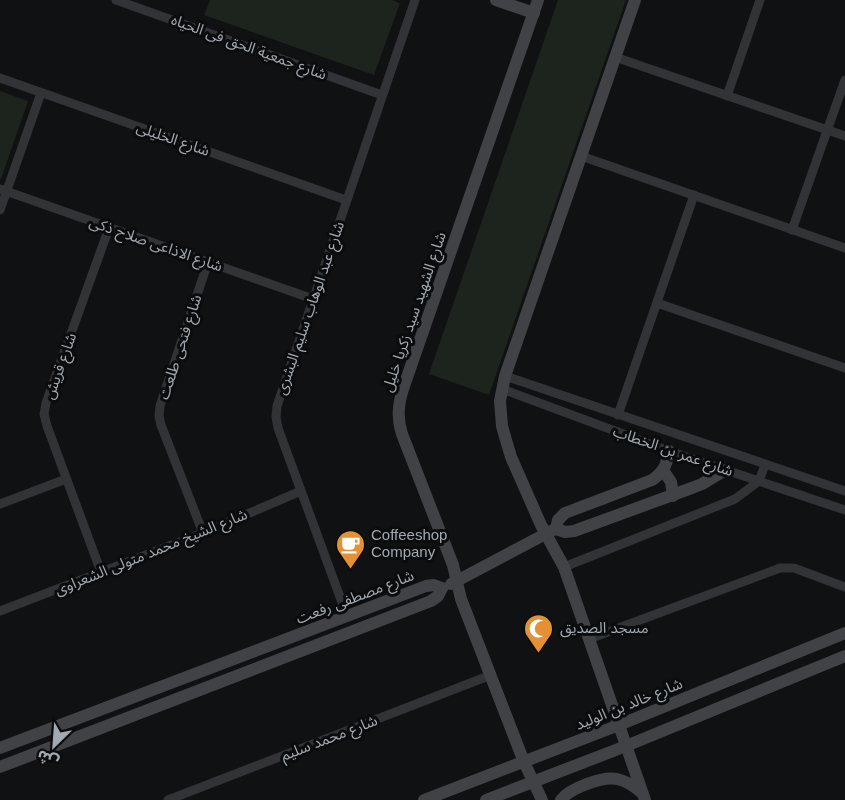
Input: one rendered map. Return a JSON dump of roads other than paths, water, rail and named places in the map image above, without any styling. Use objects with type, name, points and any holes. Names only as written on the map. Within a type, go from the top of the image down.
[{"type":"street","name":"شارع جمعية الحق فى الحياه","points":[[117,0],[382,95]]},
{"type":"street","name":"شارع عبد الوهاب سليم البشرى","points":[[347,616],[278,428],[276,412],[415,0]]},
{"type":"street","points":[[496,0],[536,4]]},
{"type":"street","points":[[635,0],[505,376],[501,389],[501,412],[506,440],[515,467],[551,531],[644,797]]},
{"type":"street","points":[[727,96],[760,0]]},
{"type":"street","name":"شارع الشهيد سيد زكريا خليل","points":[[536,4],[405,381],[398,407],[399,426],[453,565],[461,599],[524,762],[542,800]]},
{"type":"street","points":[[615,57],[845,136]]},
{"type":"street","name":"شارع الخليلى","points":[[0,78],[346,200]]},
{"type":"street","points":[[792,230],[845,80]]},
{"type":"street","points":[[0,210],[3,190],[41,93]]},
{"type":"street","points":[[581,156],[845,248]]},
{"type":"street","name":"شارع الاذاعى صلاح ذكى","points":[[3,190],[313,299]]},
{"type":"street","points":[[618,415],[694,195]]},
{"type":"street","name":"شارع قريش","points":[[101,572],[45,420],[45,409],[109,228]]},
{"type":"street","name":"شارع فتحى طلعت","points":[[203,533],[159,416],[160,406],[208,262]]},
{"type":"street","points":[[657,303],[845,368]]},
{"type":"street","name":"شارع عمر بن الخطاب","points":[[505,376],[845,491]]},
{"type":"street","name":"شارع عمر بن الخطاب","points":[[501,389],[669,451],[845,510]]},
{"type":"street","points":[[551,531],[566,513],[652,480],[666,465],[669,451]]},
{"type":"street","points":[[442,588],[551,531],[570,532],[702,484],[725,470],[731,453]]},
{"type":"street","points":[[564,567],[735,498],[759,481],[765,465]]},
{"type":"street","points":[[663,470],[671,482],[673,496]]},
{"type":"street","points":[[0,504],[66,479]]},
{"type":"street","name":"شارع الشيخ محمد متولى الشعراوى","points":[[0,609],[203,533],[301,491]]},
{"type":"street","points":[[589,639],[780,568],[794,568],[845,587]]},
{"type":"street","name":"شارع مصطفى رفعت","points":[[0,767],[431,601],[438,596],[442,588],[434,585],[426,586],[1,746]]},
{"type":"street","name":"شارع خالد بن الوليد","points":[[424,800],[619,725],[845,633]]},
{"type":"street","points":[[486,800],[626,746],[845,656]]},
{"type":"street","name":"شارع محمد سليم","points":[[168,800],[491,675]]},
{"type":"street","points":[[561,800],[573,789],[608,778],[626,782],[644,797]]},
{"type":"place","name":"Coffeeshop Company","points":[[350,570]]},
{"type":"place","name":"مسجد الصديق","points":[[539,654]]}]
